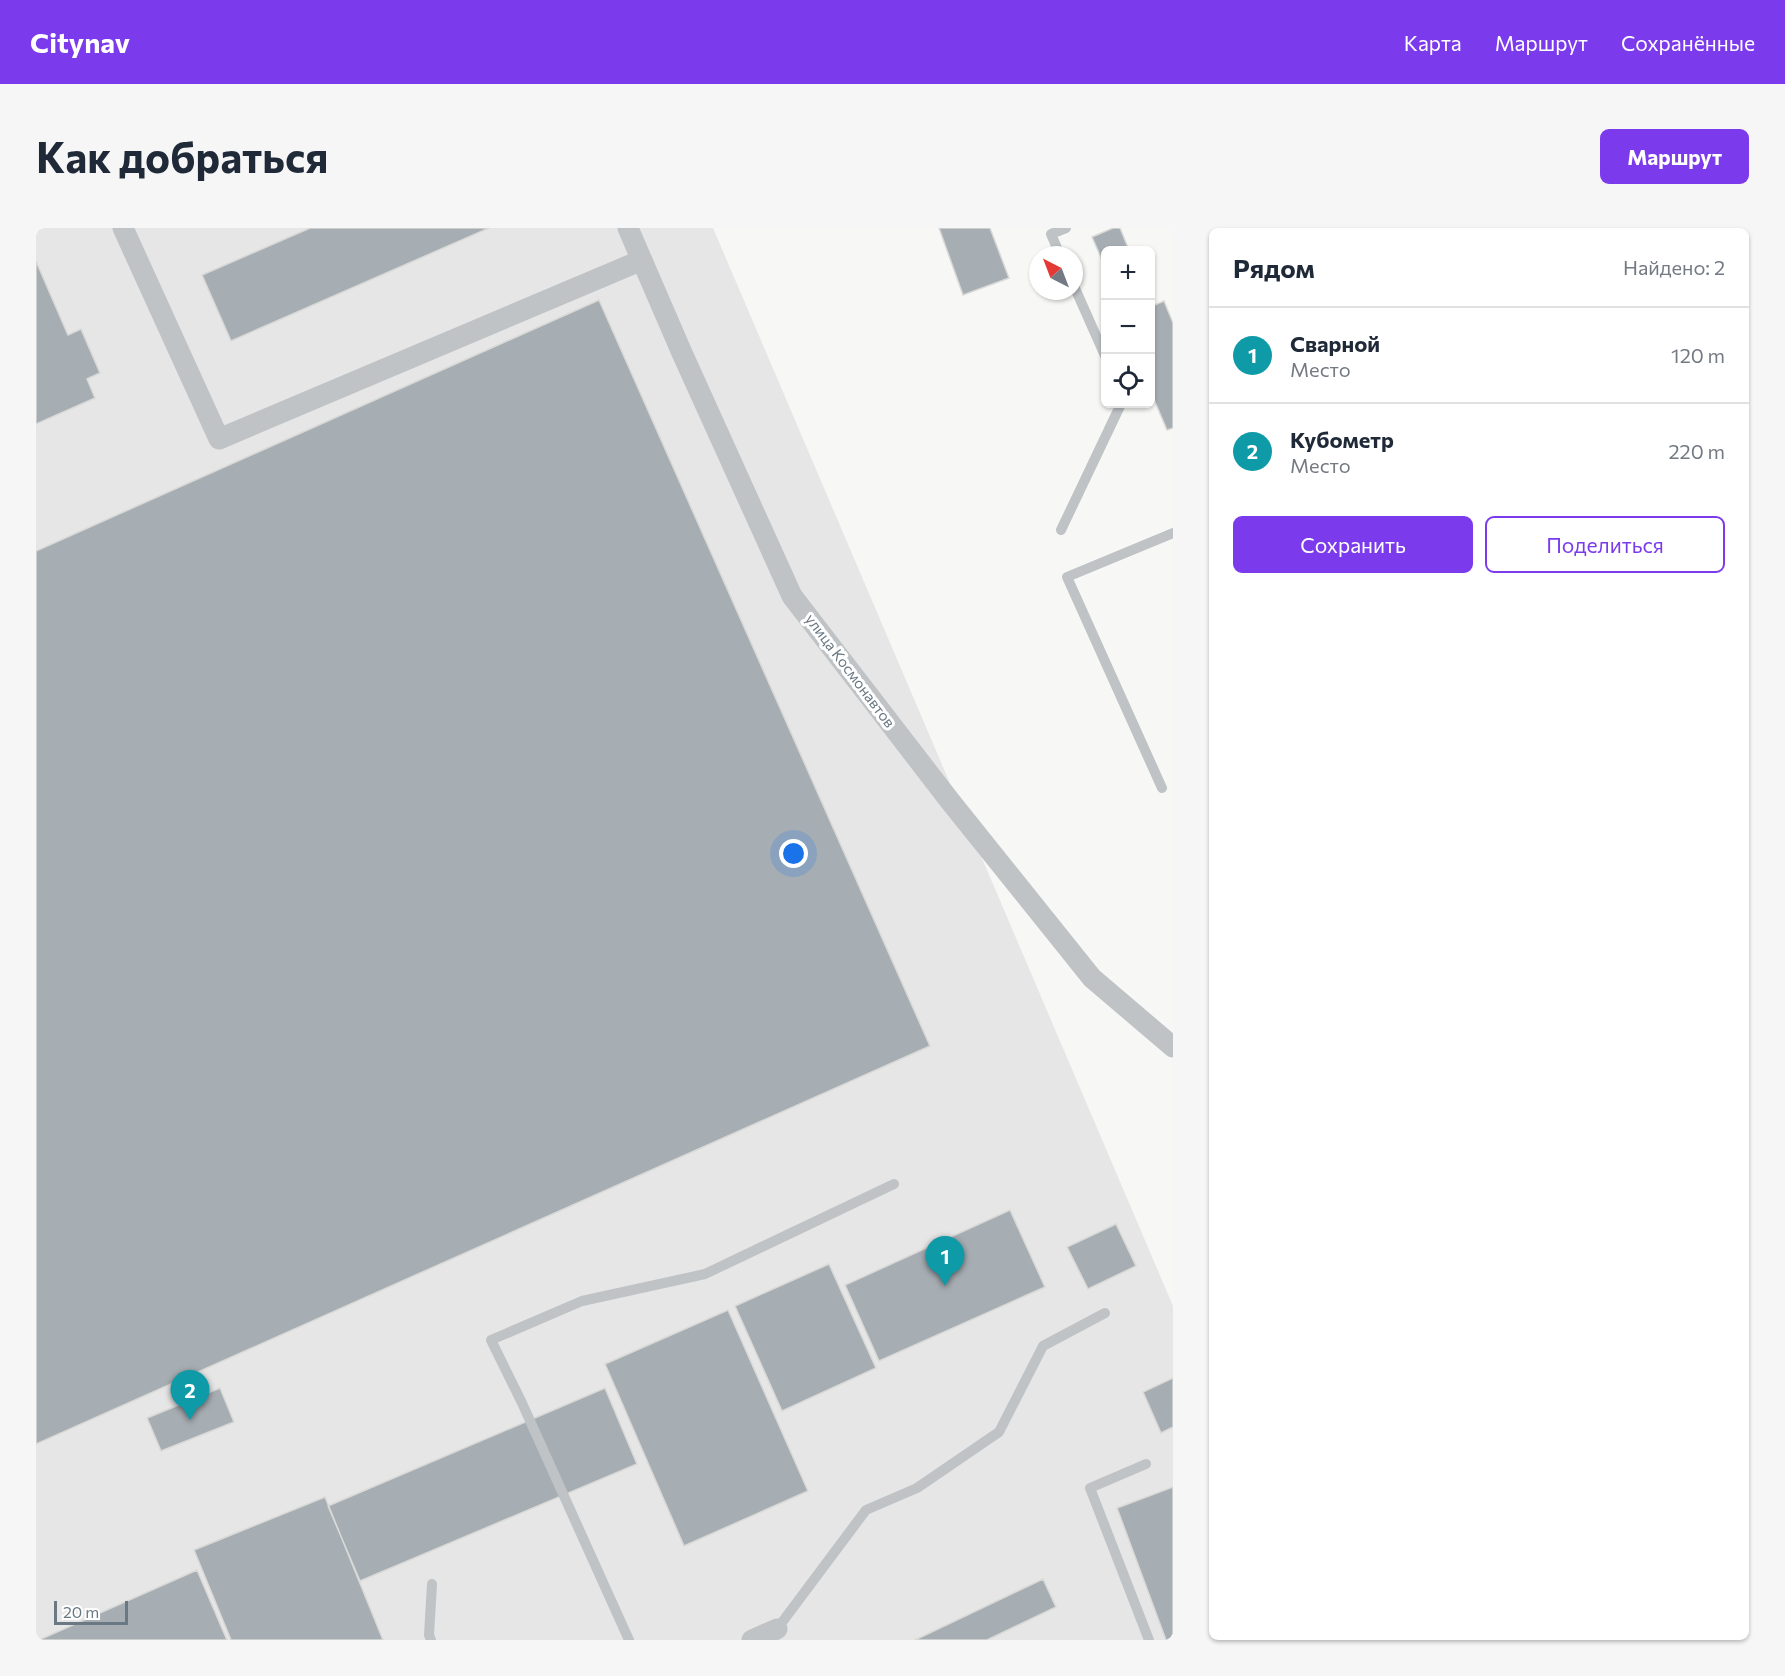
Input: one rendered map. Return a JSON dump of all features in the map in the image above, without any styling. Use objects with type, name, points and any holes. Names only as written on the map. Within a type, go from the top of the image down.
[{"type":"street","points":[[123,228],[219,439],[642,260]]},
{"type":"street","name":"улица Космонавтов","points":[[628,228],[792,596],[950,801],[1092,978],[1173,1047]]},
{"type":"street","points":[[752,1640],[777,1629]]},
{"type":"lane","points":[[1056,246],[1051,234],[1066,228]]},
{"type":"lane","points":[[1080,300],[1104,354]]},
{"type":"lane","points":[[1061,530],[1119,408]]},
{"type":"lane","points":[[1162,788],[1067,577],[1173,533]]},
{"type":"lane","points":[[629,1640],[522,1403],[491,1340],[582,1301],[705,1274],[894,1184]]},
{"type":"lane","points":[[777,1629],[866,1510],[917,1488],[999,1432],[1043,1346],[1105,1313]]},
{"type":"lane","points":[[1146,1464],[1090,1488],[1149,1640]]},
{"type":"lane","points":[[431,1640],[429,1635],[432,1584]]},
{"type":"shaded area","points":[[36,228],[713,228],[1173,1306],[1173,1640],[36,1640]]},
{"type":"building","points":[[310,228],[489,228],[231,341],[202,275]]},
{"type":"building","points":[[939,228],[990,228],[1009,278],[963,295]]},
{"type":"building","points":[[1113,228],[1120,228],[1127,246],[1101,246],[1101,258],[1092,237]]},
{"type":"building","points":[[36,261],[68,335],[81,329],[100,373],[87,379],[95,398],[36,424]]},
{"type":"building","points":[[599,300],[930,1046],[36,1444],[36,551]]},
{"type":"building","points":[[1164,301],[1173,323],[1173,428],[1167,430],[1155,402],[1155,305]]},
{"type":"building","points":[[1010,1210],[1045,1287],[879,1361],[845,1285]]},
{"type":"building","points":[[1116,1224],[1136,1266],[1088,1289],[1067,1247]]},
{"type":"building","points":[[829,1264],[876,1368],[782,1411],[735,1306]]},
{"type":"building","points":[[728,1310],[808,1491],[684,1546],[605,1364]]},
{"type":"building","points":[[1173,1378],[1173,1427],[1161,1433],[1143,1392]]},
{"type":"building","points":[[220,1388],[234,1422],[161,1451],[147,1418]]},
{"type":"building","points":[[605,1388],[637,1464],[360,1581],[328,1506]]},
{"type":"building","points":[[1173,1487],[1173,1640],[1166,1640],[1117,1508]]},
{"type":"building","points":[[325,1497],[383,1640],[231,1640],[194,1550]]},
{"type":"building","points":[[197,1570],[227,1640],[39,1640]]},
{"type":"building","points":[[1043,1579],[1056,1607],[987,1640],[915,1640]]},
{"type":"place","name":"Сварной","points":[[945,1286]]},
{"type":"place","name":"Кубометр","points":[[190,1420]]}]
